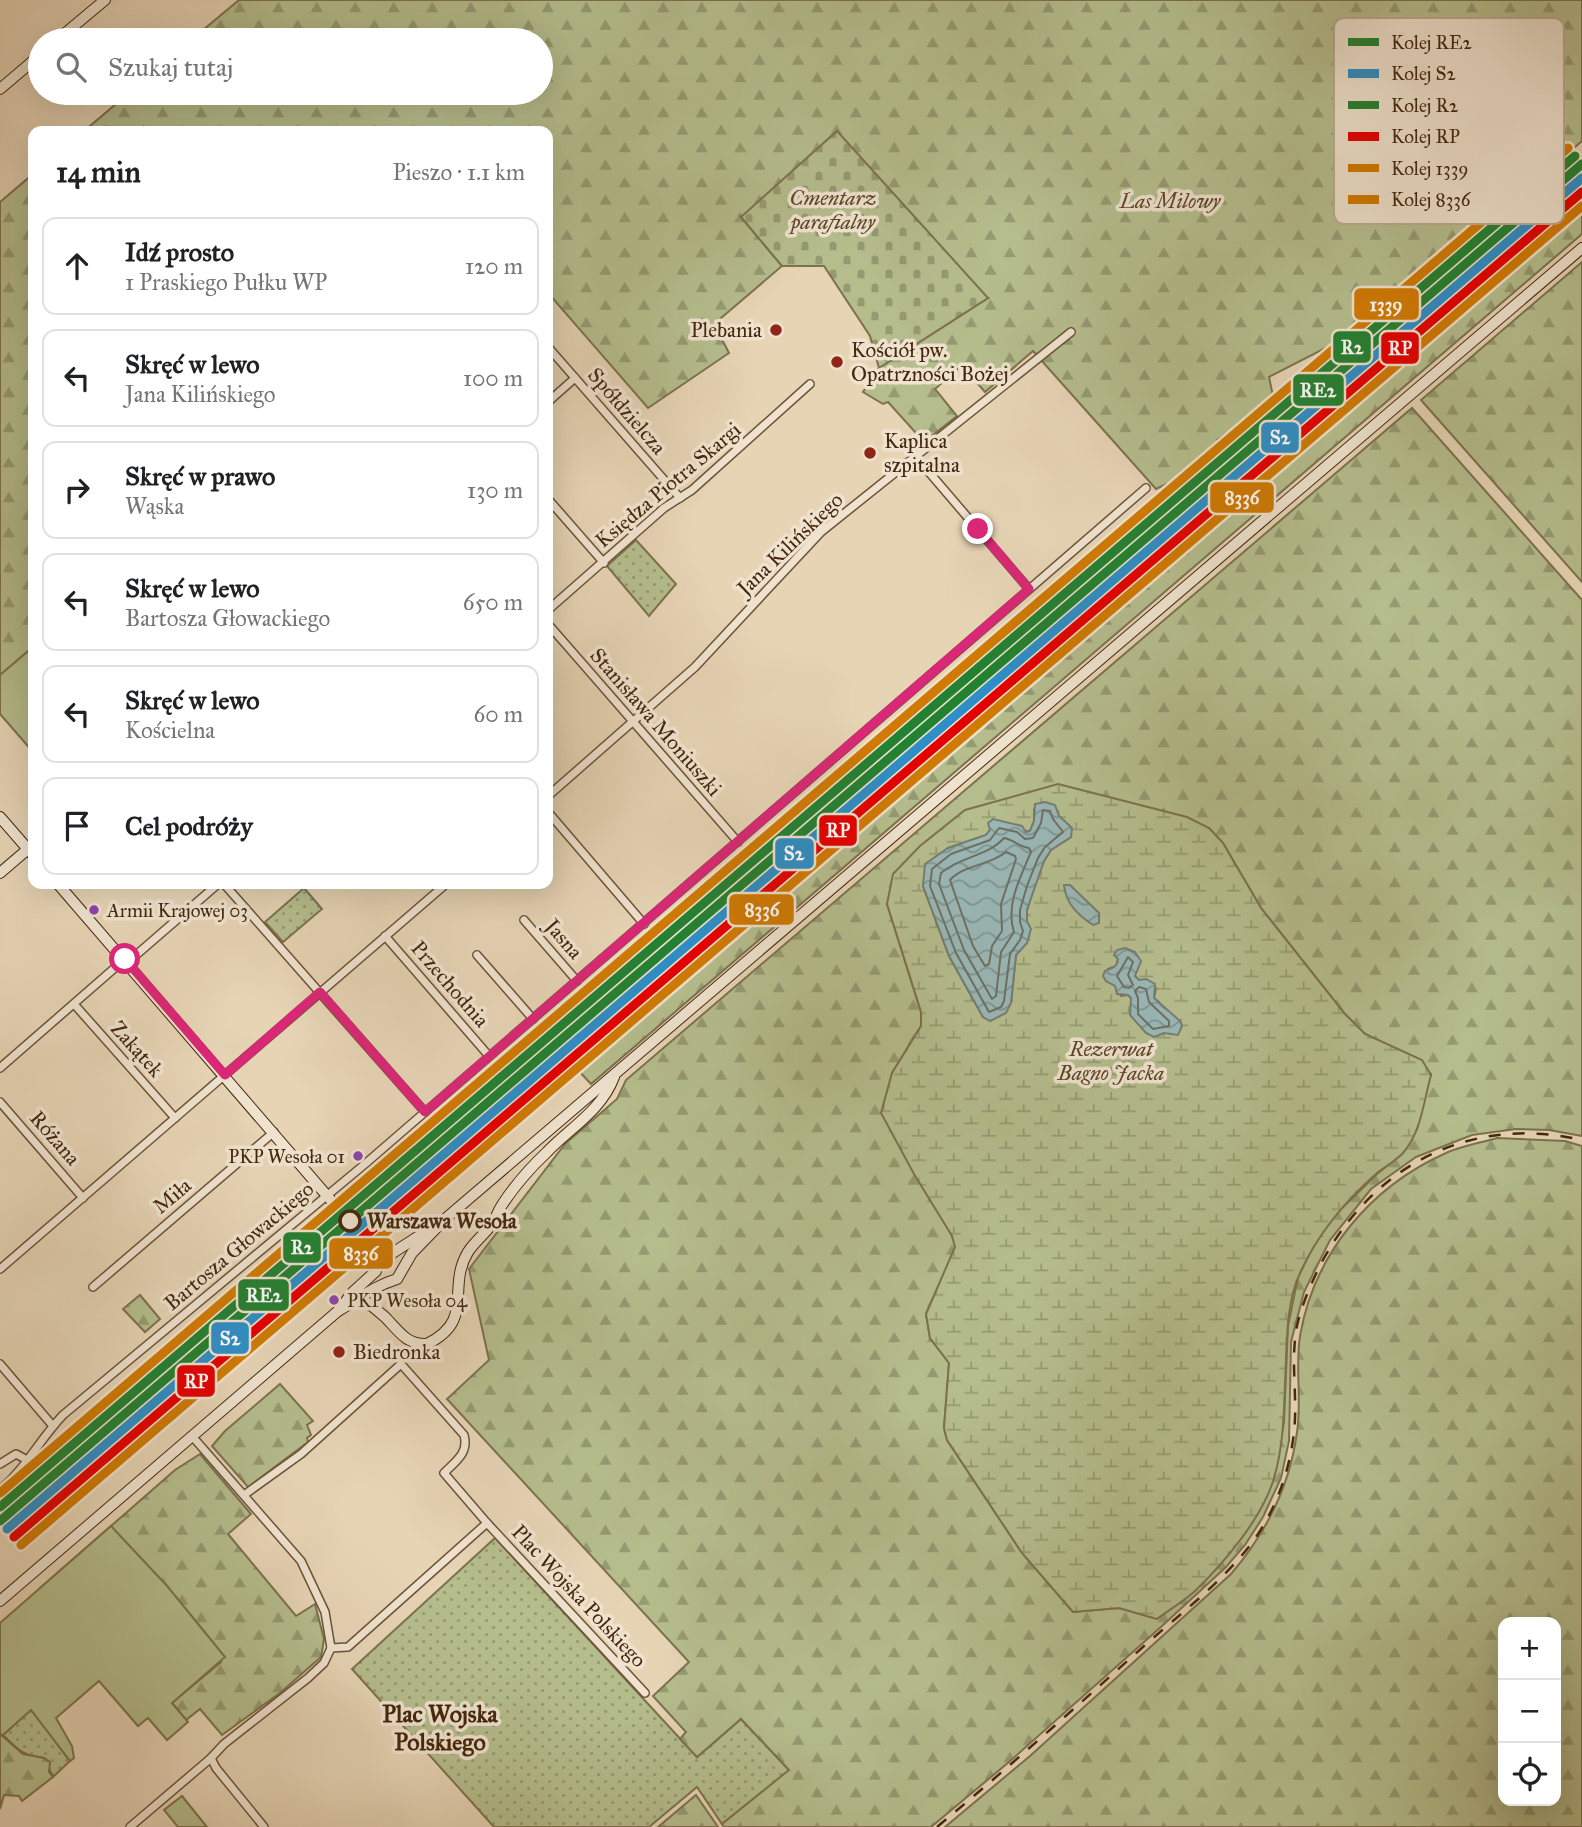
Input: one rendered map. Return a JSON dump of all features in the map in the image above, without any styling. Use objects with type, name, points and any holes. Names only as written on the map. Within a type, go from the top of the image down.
[{"type":"main road","points":[[71,28],[105,0]]},
{"type":"main road","points":[[0,89],[28,65]]},
{"type":"main road","points":[[0,1601],[338,1311],[358,1295],[400,1277],[403,1266],[445,1219],[1582,248]]},
{"type":"main road","points":[[0,817],[28,846]]},
{"type":"main road","points":[[0,873],[28,853]]},
{"type":"main road","points":[[62,889],[328,1195],[360,1234],[380,1278],[386,1281]]},
{"type":"main road","points":[[358,1295],[388,1319],[401,1336],[410,1341],[427,1345],[443,1334],[457,1312],[460,1272],[469,1251],[491,1225],[499,1208],[520,1180],[549,1149],[602,1101],[615,1073]]},
{"type":"main road","points":[[358,1295],[382,1256],[445,1219]]},
{"type":"main road","points":[[360,1234],[397,1257],[403,1266]]},
{"type":"street","name":"Jana Kilińskiego","points":[[553,792],[695,667],[821,532],[1071,332]]},
{"type":"street","name":"Spółdzielcza","points":[[553,353],[680,498]]},
{"type":"street","points":[[553,398],[575,378]]},
{"type":"street","name":"Księdza Piotra Skargi","points":[[553,606],[664,508],[692,490],[810,384]]},
{"type":"street","points":[[916,457],[1029,589]]},
{"type":"street","name":"Bartosza Głowackiego","points":[[0,1490],[29,1461],[53,1426],[425,1112],[1146,488]]},
{"type":"street","points":[[553,505],[604,563]]},
{"type":"street","name":"Stanisława Moniuszki","points":[[553,630],[738,842]]},
{"type":"street","points":[[553,818],[644,923]]},
{"type":"street","points":[[0,1068],[212,889]]},
{"type":"street","points":[[228,889],[425,1112]]},
{"type":"street","points":[[0,1269],[440,889]]},
{"type":"street","name":"Jasna","points":[[524,920],[577,981]]},
{"type":"street","name":"Przechodnia","points":[[385,936],[489,1056]]},
{"type":"street","points":[[477,956],[533,1019]]},
{"type":"street","name":"Zakątek","points":[[74,1004],[175,1118]]},
{"type":"street","name":"Różana","points":[[0,1102],[83,1198]]},
{"type":"street","name":"Miła","points":[[93,1287],[274,1132]]},
{"type":"street","points":[[0,1364],[53,1426]]},
{"type":"street","name":"Plac Wojska Polskiego","points":[[244,1495],[301,1454],[401,1364],[463,1433],[466,1442],[464,1452],[444,1473],[486,1523],[645,1693]]},
{"type":"street","points":[[192,1436],[305,1568],[325,1612],[331,1648]]},
{"type":"street","points":[[0,1464],[7,1457],[16,1454],[29,1461]]},
{"type":"street","name":"Plac Wojska Polskiego","points":[[130,1827],[224,1744],[321,1667],[331,1648],[348,1647],[486,1523]]},
{"type":"street","points":[[211,1758],[264,1827]]},
{"type":"green space","name":"Las Milowy","points":[[239,0],[1582,0],[1582,141],[1564,156],[1564,18],[1334,18],[1334,224],[1485,224],[1363,329],[1269,377],[1274,401],[1217,440],[1215,457],[1201,468],[1156,489],[1033,351],[985,392],[962,365],[935,389],[957,416],[924,442],[888,402],[883,404],[863,392],[879,368],[988,298],[741,217],[782,266],[714,324],[729,353],[648,408],[553,299],[553,126],[90,126],[115,105],[553,105],[553,28],[205,28]]},
{"type":"green space","name":"Cmentarz parafialny","points":[[837,131],[988,298],[879,368],[870,336],[824,266],[782,266],[741,217]]},
{"type":"green space","points":[[28,178],[28,651],[0,675],[0,202]]},
{"type":"green space","points":[[1582,181],[1582,234],[591,1084],[566,1057],[1173,540],[1187,534],[1454,305],[1475,281],[1480,269],[1532,224],[1564,224],[1564,197]]},
{"type":"green space","points":[[1582,262],[1582,582],[1421,400]]},
{"type":"green space","points":[[1412,408],[1582,600],[1582,1136],[1549,1130],[1516,1129],[1472,1135],[1416,1157],[1371,1189],[1330,1240],[1304,1292],[1291,1342],[1289,1441],[1281,1478],[1263,1517],[1245,1545],[1226,1567],[1162,1626],[1009,1762],[931,1827],[724,1827],[722,1824],[789,1770],[741,1719],[697,1757],[680,1739],[686,1732],[653,1696],[689,1662],[447,1399],[489,1360],[469,1269],[565,1144],[617,1099],[626,1080]],"holes":[[[1209,828],[1223,843],[1261,908],[1345,1014],[1365,1034],[1390,1046],[1431,1074],[1417,1129],[1403,1153],[1332,1218],[1298,1277],[1288,1326],[1284,1422],[1274,1479],[1261,1507],[1241,1538],[1216,1569],[1157,1619],[1119,1608],[1073,1612],[1022,1553],[947,1440],[944,1428],[949,1363],[930,1338],[926,1314],[956,1247],[892,1073],[921,1026],[921,1012],[887,904]]]},
{"type":"green space","points":[[636,540],[676,584],[649,616],[607,566]]},
{"type":"green space","points":[[28,651],[28,746],[0,714],[0,675]]},
{"type":"green space","name":"Rezerwat Bagno Jacka","points":[[1058,784],[1187,817],[1209,828],[1223,843],[1261,908],[1345,1014],[1365,1034],[1422,1060],[1431,1075],[1414,1137],[1399,1157],[1377,1173],[1343,1207],[1324,1231],[1300,1273],[1289,1313],[1279,1455],[1269,1493],[1252,1524],[1206,1580],[1191,1595],[1157,1619],[1119,1608],[1073,1612],[1022,1553],[947,1440],[944,1428],[949,1363],[930,1338],[926,1314],[955,1247],[952,1236],[881,1113],[892,1073],[921,1026],[921,1012],[887,904],[893,874],[920,846],[965,810]],"holes":[[[1034,810],[1071,837],[1051,850],[1033,888],[1027,910],[1026,943],[1016,955],[1011,1003],[983,1017],[949,956],[923,886],[948,848],[986,835],[990,830],[1030,831]],[[1118,959],[1139,980],[1156,988],[1154,998],[1159,1002],[1164,1033],[1154,1037],[1131,998],[1128,995],[1121,996],[1115,985],[1106,981],[1108,969],[1116,966]]]},
{"type":"green space","points":[[303,889],[322,909],[283,942],[265,922]]},
{"type":"green space","points":[[1497,1138],[1565,1141],[1582,1146],[1582,1827],[945,1827],[1030,1756],[1231,1574],[1244,1558],[1274,1508],[1289,1471],[1299,1408],[1300,1336],[1307,1306],[1332,1251],[1370,1204],[1393,1184],[1418,1167],[1464,1146]]},
{"type":"green space","points":[[140,1295],[160,1319],[145,1332],[123,1309]]},
{"type":"green space","points":[[280,1384],[313,1421],[307,1425],[311,1435],[307,1438],[308,1442],[248,1487],[212,1446],[225,1431]]},
{"type":"green space","points":[[200,1454],[251,1514],[228,1534],[296,1616],[315,1604],[324,1639],[321,1657],[280,1693],[222,1735],[200,1709],[186,1720],[172,1703],[221,1662],[39,1589],[175,1470]]},
{"type":"green space","points":[[111,1526],[168,1587],[225,1657],[172,1703],[188,1722],[167,1740],[148,1718],[138,1726],[99,1681],[56,1718],[72,1746],[74,1758],[70,1761],[31,1710],[3,1735],[0,1734],[0,1623]]},
{"type":"green space","points":[[495,1538],[697,1757],[741,1719],[790,1771],[722,1824],[697,1787],[649,1827],[494,1827],[352,1669]]},
{"type":"green space","points":[[31,1709],[70,1761],[53,1777],[44,1758],[25,1753],[3,1735]]},
{"type":"green space","points":[[0,1734],[23,1754],[44,1758],[50,1762],[49,1772],[53,1777],[22,1801],[19,1796],[4,1795],[0,1809]]},
{"type":"green space","points":[[696,1795],[718,1827],[658,1827]]},
{"type":"green space","points":[[182,1796],[207,1827],[178,1827],[164,1810]]},
{"type":"water","points":[[1045,802],[1055,805],[1059,816],[1072,828],[1071,837],[1051,850],[1044,861],[1027,910],[1027,921],[1031,929],[1027,943],[1016,955],[1011,1003],[1006,1013],[990,1021],[983,1017],[949,956],[923,886],[925,864],[948,848],[986,835],[990,830],[988,823],[993,819],[1022,826],[1026,832],[1030,831],[1034,821],[1035,804]]},
{"type":"water","points":[[1064,885],[1070,885],[1099,913],[1099,923],[1093,925],[1078,913],[1067,898]]},
{"type":"water","points":[[1125,948],[1135,952],[1141,961],[1135,976],[1139,980],[1146,979],[1155,984],[1154,998],[1180,1021],[1182,1026],[1178,1035],[1164,1033],[1154,1037],[1146,1033],[1130,1015],[1131,998],[1117,994],[1115,986],[1106,981],[1103,976],[1105,971],[1117,964],[1118,959],[1114,955],[1117,950]]},
{"type":"railway","points":[[937,1827],[1202,1596],[1254,1540],[1281,1489],[1289,1461],[1295,1419],[1295,1339],[1302,1309],[1324,1258],[1346,1224],[1372,1196],[1401,1172],[1433,1154],[1467,1141],[1504,1134],[1542,1134],[1582,1140]]},
{"type":"rail line","name":"1339","points":[[1564,151],[1568,148]]},
{"type":"rail line","name":"R2","points":[[1564,165],[1575,156]]},
{"type":"rail line","name":"RE2","points":[[1564,179],[1582,164]]},
{"type":"rail line","name":"S2","points":[[1564,193],[1582,178]]},
{"type":"rail line","name":"RP","points":[[1564,207],[1582,192]]},
{"type":"rail line","name":"8336","points":[[1564,221],[1582,206]]},
{"type":"rail line","name":"1339","points":[[0,1493],[1479,224]]},
{"type":"rail line","name":"R2","points":[[0,1507],[1496,224]]},
{"type":"rail line","name":"RE2","points":[[0,1521],[1512,224]]},
{"type":"rail line","name":"S2","points":[[7,1529],[1528,224]]},
{"type":"rail line","name":"RP","points":[[14,1537],[1545,224]]},
{"type":"rail line","name":"8336","points":[[21,1545],[1561,224]]},
{"type":"place","name":"Plebania","points":[[776,330]]},
{"type":"place","name":"Kościół pw. Opatrzności Bożej","points":[[837,362]]},
{"type":"place","name":"Kaplica szpitalna","points":[[870,453]]},
{"type":"place","name":"Armii Krajowej 03","points":[[94,910]]},
{"type":"place","name":"PKP Wesoła 01","points":[[358,1156]]},
{"type":"place","name":"Warszawa Wesoła","points":[[350,1221]]},
{"type":"place","name":"PKP Wesoła 04","points":[[334,1300]]},
{"type":"place","name":"Biedronka","points":[[339,1352]]},
{"type":"district","name":"Plac Wojska Polskiego","points":[[440,1728]]},
{"type":"route","points":[[125,959],[225,1075],[320,992],[425,1112],[1029,589],[978,529]]}]
